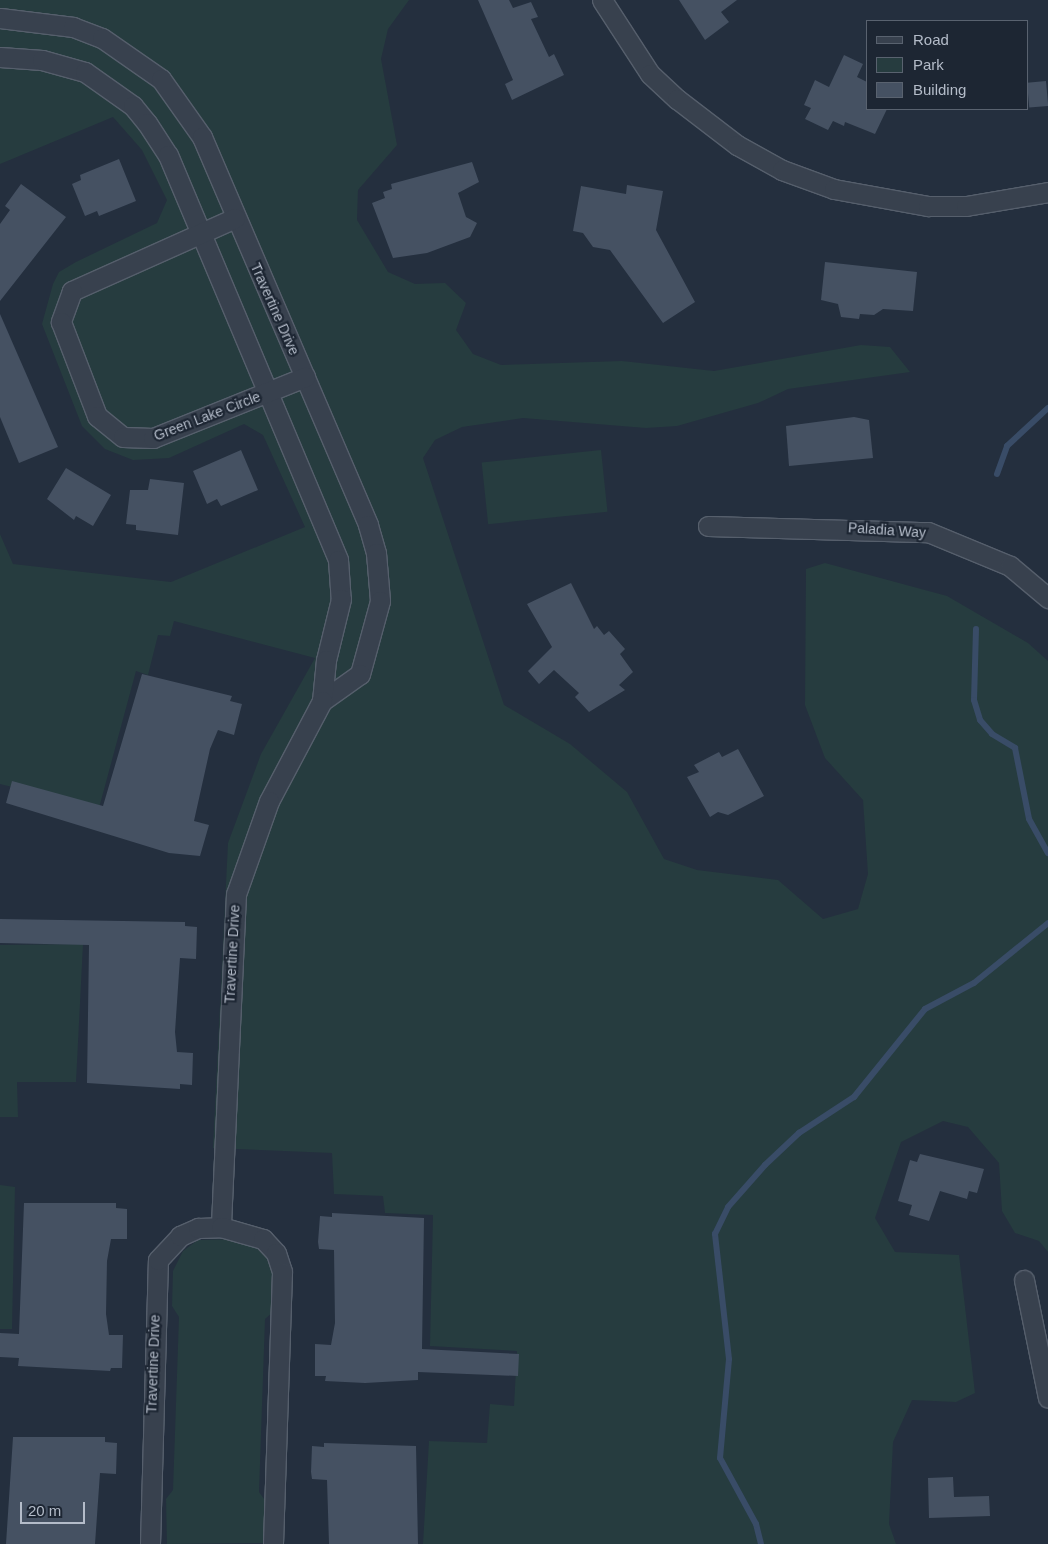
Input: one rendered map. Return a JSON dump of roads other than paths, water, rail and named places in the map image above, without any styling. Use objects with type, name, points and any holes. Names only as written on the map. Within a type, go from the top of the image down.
[{"type":"street","points":[[602,0],[650,74],[676,99],[737,146],[782,170],[834,189],[928,206],[966,206],[1048,192]]},
{"type":"street","name":"Travertine Drive","points":[[0,18],[73,27],[102,38],[161,79],[202,137],[368,526],[380,601],[360,674],[322,701]]},
{"type":"street","name":"Travertine Drive","points":[[0,57],[62,64],[85,72],[134,106],[168,155],[270,391],[338,560],[341,599],[326,660],[322,701],[269,801],[236,894],[221,1227]]},
{"type":"street","name":"Green Lake Circle","points":[[235,218],[84,282],[64,304],[61,322],[65,339],[97,416],[111,430],[138,440],[305,377]]},
{"type":"street","name":"Paladia Way","points":[[708,526],[928,532],[1010,566],[1048,598]]},
{"type":"street","name":"Travertine Drive","points":[[150,1544],[158,1260],[180,1236],[221,1227],[263,1239],[276,1253],[282,1272],[273,1544]]},
{"type":"street","points":[[1024,1280],[1048,1398]]},
{"type":"waterway","points":[[997,474],[1007,446],[1048,408]]},
{"type":"waterway","points":[[976,629],[974,700],[980,720],[992,734],[1015,748],[1029,819],[1048,853]]},
{"type":"waterway","points":[[761,1544],[756,1524],[720,1458],[729,1359],[715,1234],[728,1207],[765,1165],[799,1133],[854,1097],[925,1009],[974,983],[1048,923]]}]
